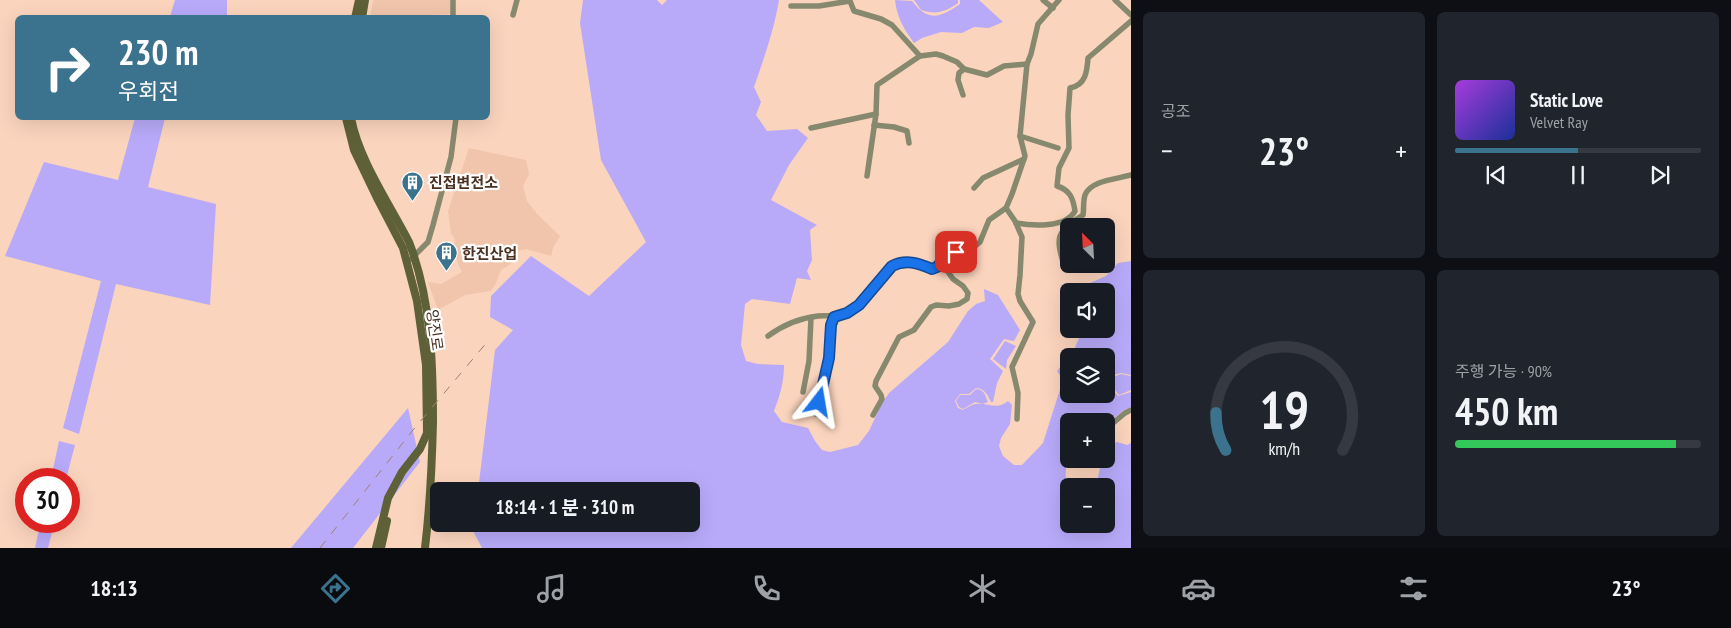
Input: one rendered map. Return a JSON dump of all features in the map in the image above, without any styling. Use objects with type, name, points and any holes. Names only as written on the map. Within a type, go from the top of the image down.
[{"type":"main road","points":[[356,15],[358,0]]},
{"type":"main road","points":[[362,15],[365,0]]},
{"type":"main road","name":"양진로","points":[[346,120],[354,150],[378,200],[398,234],[418,300],[426,365],[426,433],[420,449],[402,472],[388,498],[376,548]]},
{"type":"main road","name":"양진로","points":[[351,120],[361,152],[405,234],[415,257],[426,297],[433,382],[430,509],[425,548]]},
{"type":"main road","points":[[381,548],[393,498],[432,437]]},
{"type":"street","points":[[453,0],[453,15]]},
{"type":"street","points":[[513,15],[517,0]]},
{"type":"street","points":[[1043,0],[1053,8]]},
{"type":"street","points":[[768,336],[788,323],[818,316],[834,317],[847,313],[859,305],[892,266],[899,262],[919,264],[932,269],[937,267],[948,254],[966,251],[980,242],[989,220],[1006,208],[1025,156],[1020,136],[1027,64],[1038,24],[1059,0]]},
{"type":"street","points":[[1115,0],[1131,16]]},
{"type":"street","points":[[791,6],[819,6],[850,1],[854,11],[881,19],[892,25],[920,56]]},
{"type":"street","points":[[1016,223],[1047,225],[1059,222],[1075,211],[1072,198],[1068,192],[1056,186],[1059,168],[1069,148],[1068,115],[1070,88],[1081,83],[1086,74],[1088,58],[1131,21]]},
{"type":"street","points":[[867,176],[876,114],[877,85],[920,56],[936,54],[957,62],[964,68],[988,75],[1004,66],[1027,64]]},
{"type":"street","points":[[963,95],[958,80],[958,73],[964,68]]},
{"type":"street","points":[[811,128],[876,114]]},
{"type":"street","points":[[407,262],[415,257],[428,242],[434,225],[451,157],[456,120]]},
{"type":"street","points":[[874,125],[894,127],[906,131],[909,143]]},
{"type":"street","points":[[1020,136],[1058,148]]},
{"type":"street","points":[[974,188],[983,178],[1024,159]]},
{"type":"street","points":[[1078,218],[1083,215],[1085,196],[1089,189],[1096,184],[1131,175]]},
{"type":"street","points":[[1006,208],[1016,223],[1022,237],[1018,294],[1020,301],[1033,322],[1012,366],[1018,394],[1017,419]]},
{"type":"street","points":[[1060,238],[1058,244],[1060,251]]},
{"type":"street","points":[[872,415],[882,399],[875,386],[876,381],[899,338],[914,330],[931,307],[959,304],[967,299],[968,293],[941,262]]},
{"type":"street","points":[[816,414],[829,358],[831,325],[834,317]]},
{"type":"street","points":[[803,392],[808,361],[811,318]]},
{"type":"street","points":[[1115,421],[1125,412],[1131,410]]},
{"type":"shaded area","points":[[175,0],[227,0],[227,15],[171,15]]},
{"type":"shaded area","points":[[373,0],[450,0],[451,14],[370,15]]},
{"type":"shaded area","points":[[583,0],[657,0],[662,5],[667,0],[779,0],[772,33],[754,87],[761,102],[756,115],[767,131],[797,129],[808,138],[789,165],[771,200],[817,225],[810,230],[812,260],[807,271],[811,280],[797,278],[790,304],[752,299],[745,304],[741,345],[746,361],[758,364],[784,365],[781,388],[774,411],[782,422],[808,428],[822,450],[830,452],[858,445],[869,431],[889,393],[948,342],[968,311],[976,304],[985,301],[984,289],[998,295],[1020,330],[1014,341],[1004,339],[990,359],[1003,371],[997,383],[993,402],[991,402],[984,391],[976,388],[969,394],[960,394],[955,401],[958,408],[963,410],[975,404],[996,406],[1008,401],[1012,405],[1010,424],[1001,438],[999,446],[1003,456],[1014,465],[1022,465],[1043,443],[1060,389],[1060,403],[1115,403],[1115,392],[1118,396],[1131,392],[1131,407],[1115,418],[1115,413],[1060,413],[1060,468],[1066,468],[1066,478],[1060,478],[1060,533],[1115,533],[1115,478],[1098,478],[1100,468],[1115,468],[1115,443],[1127,445],[1131,443],[1131,548],[482,548],[474,532],[700,532],[700,482],[479,482],[495,350],[513,330],[490,317],[491,296],[531,256],[589,296],[646,242],[601,160],[580,23]]},
{"type":"shaded area","points":[[895,0],[912,1],[923,12],[934,16],[953,9],[960,4],[960,0],[979,0],[1003,22],[989,28],[974,27],[962,33],[941,32],[922,38],[914,43],[897,12]]},
{"type":"shaded area","points":[[914,0],[958,0],[958,3],[949,9],[931,12],[921,10]]},
{"type":"shaded area","points":[[134,120],[165,120],[148,187],[216,204],[210,305],[116,284],[79,434],[63,428],[101,281],[5,256],[44,162],[118,180]]},
{"type":"shaded area","points":[[469,148],[526,160],[529,174],[523,186],[527,201],[537,214],[560,236],[551,256],[526,249],[517,251],[511,264],[501,270],[491,291],[465,295],[438,310],[428,282],[441,284],[462,272],[458,264],[454,237],[451,234],[448,211]]},
{"type":"shaded area","points":[[1131,261],[1131,375],[1121,373],[1115,374],[1115,348],[1075,348],[1079,338],[1115,338],[1115,283],[1090,283],[1109,273],[1115,273],[1115,266],[1118,263]]},
{"type":"shaded area","points":[[1005,341],[1016,346],[1007,360],[1006,369],[993,359]]},
{"type":"shaded area","points":[[1121,374],[1131,376],[1131,390],[1119,395],[1115,390],[1115,376]]},
{"type":"shaded area","points":[[976,389],[983,392],[988,402],[983,404],[975,402],[963,409],[959,407],[956,401],[960,395],[970,395]]},
{"type":"shaded area","points":[[408,408],[420,462],[353,548],[291,548]]},
{"type":"shaded area","points":[[59,441],[75,445],[69,468],[53,468]]},
{"type":"shaded area","points":[[38,533],[52,533],[48,548],[35,548]]},
{"type":"railway","points":[[320,548],[413,430],[488,341]]},
{"type":"place","name":"진접변전소","points":[[413,201]]},
{"type":"place","name":"한진산업","points":[[446,272]]},
{"type":"route","points":[[819,402],[829,358],[831,325],[834,317],[847,313],[859,305],[892,266],[899,262],[919,264],[932,269],[937,267],[948,254],[956,252]]}]
